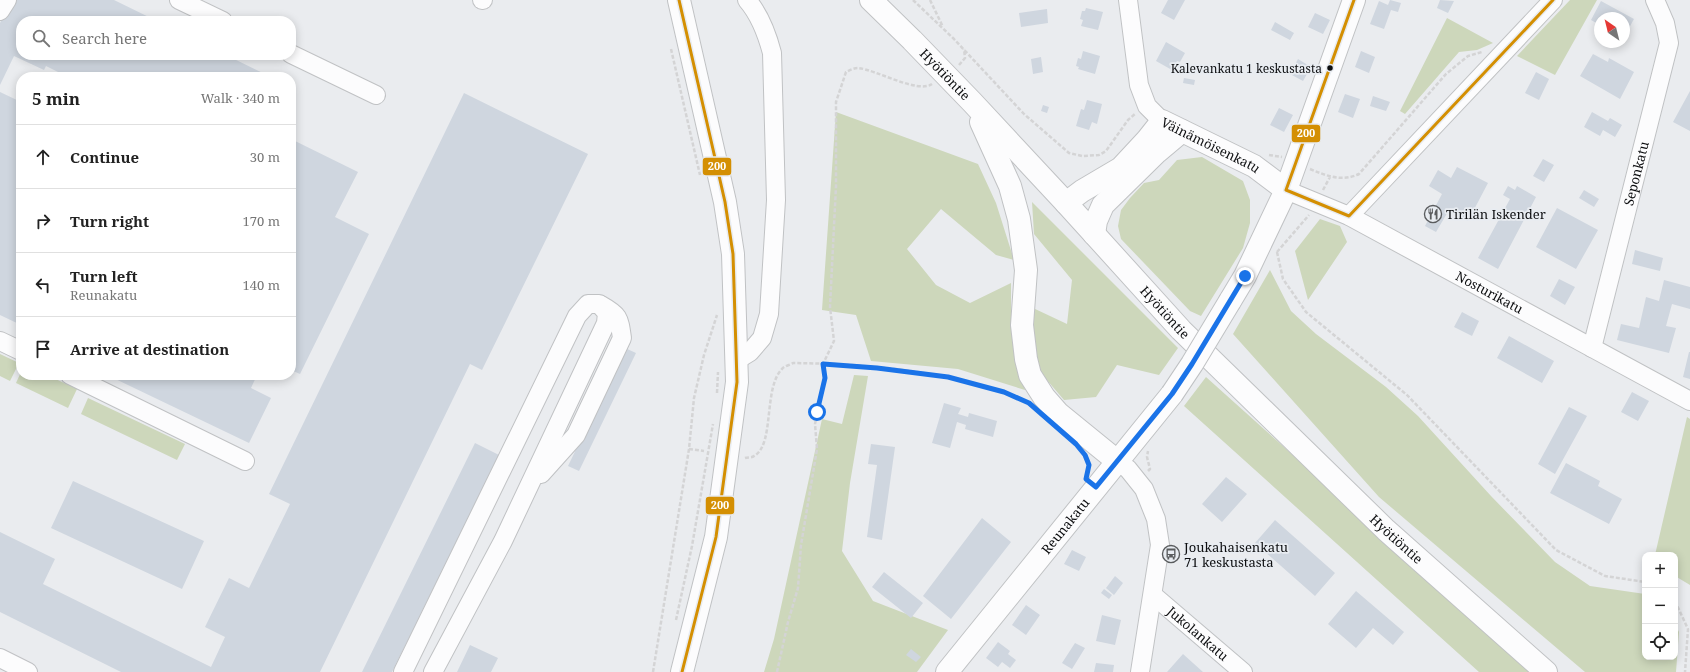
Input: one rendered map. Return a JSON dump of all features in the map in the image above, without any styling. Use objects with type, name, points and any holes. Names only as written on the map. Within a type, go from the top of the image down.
[{"type":"main road","points":[[678,0],[725,202],[733,254],[728,364],[737,382],[716,537],[682,672]]},
{"type":"main road","name":"Hyötiöntie","points":[[871,0],[972,102],[1181,330],[1380,524],[1546,672]]},
{"type":"main road","name":"Reunakatu","points":[[947,672],[1172,394],[1192,364],[1245,276],[1286,190],[1354,0]]},
{"type":"main road","points":[[972,102],[1010,186],[1019,219],[1026,270],[1022,325],[1026,359],[1030,375],[1044,397],[1058,413],[1117,461]]},
{"type":"main road","points":[[1066,203],[1082,191],[1121,168],[1147,140],[1155,114]]},
{"type":"main road","name":"Väinämöisenkatu","points":[[1155,114],[1182,131],[1254,166],[1286,190]]},
{"type":"main road","points":[[1094,234],[1096,221],[1103,205],[1157,152],[1182,131]]},
{"type":"street","points":[[0,11],[7,0]]},
{"type":"street","points":[[179,0],[212,16]]},
{"type":"street","points":[[728,364],[750,352],[762,338],[769,314],[776,200],[772,53],[762,23],[754,8],[747,0]]},
{"type":"street","points":[[1128,0],[1139,85],[1155,114]]},
{"type":"street","points":[[1349,216],[1553,0]]},
{"type":"street","name":"Seponkatu","points":[[1592,348],[1669,42],[1665,23],[1655,0]]},
{"type":"street","points":[[296,56],[376,95]]},
{"type":"street","name":"Nosturikatu","points":[[1286,190],[1349,216],[1690,401]]},
{"type":"street","points":[[403,672],[577,316],[588,304],[600,304],[607,313],[606,323],[503,541],[433,672]]},
{"type":"street","points":[[0,341],[16,349]]},
{"type":"street","points":[[80,380],[245,461]]},
{"type":"street","points":[[1117,461],[1128,469],[1144,489],[1156,519],[1160,545],[1140,672]]},
{"type":"street","name":"Jukolankatu","points":[[1153,595],[1243,672]]},
{"type":"street","points":[[0,658],[28,672]]},
{"type":"path","points":[[913,0],[964,49],[1024,114],[1069,153],[1082,156],[1098,155],[1106,151],[1128,120],[1155,114]]},
{"type":"path","points":[[930,0],[944,29]]},
{"type":"path","points":[[670,46],[700,176]]},
{"type":"path","points":[[777,672],[788,622],[798,588],[801,545],[817,448],[814,424],[825,378],[823,364],[834,341],[830,307],[836,186],[836,102],[846,72],[856,68],[895,79],[911,86],[928,88],[954,71],[965,58],[964,49]]},
{"type":"path","points":[[1265,155],[1284,157],[1295,163],[1330,176],[1351,178],[1359,174],[1446,74],[1468,56],[1486,51]]},
{"type":"path","points":[[1277,252],[1283,279],[1306,312],[1407,395],[1556,550],[1605,576],[1642,582]]},
{"type":"path","points":[[653,672],[689,449],[694,398],[704,355],[718,314],[718,330]]},
{"type":"path","points":[[717,396],[728,364]]},
{"type":"path","points":[[745,458],[753,457],[759,452],[764,441],[773,382],[782,368],[793,364],[823,364],[877,368],[948,377],[1004,392],[1029,403]]},
{"type":"path","points":[[674,628],[692,546],[714,418]]},
{"type":"path","points":[[689,449],[704,451]]},
{"type":"path","points":[[1085,455],[1089,465],[1086,479],[1096,487]]},
{"type":"path","points":[[1678,607],[1688,629],[1685,672]]},
{"type":"green space","points":[[1570,0],[1597,0],[1555,75],[1517,56]]},
{"type":"green space","points":[[1447,18],[1493,43],[1477,50],[1459,52],[1405,114],[1400,111]]},
{"type":"green space","points":[[836,112],[978,164],[996,203],[1014,260],[996,255],[941,209],[907,249],[936,285],[970,303],[1011,283],[1011,327],[1025,390],[958,369],[871,361],[856,315],[822,310]]},
{"type":"green space","points":[[1202,157],[1243,181],[1250,200],[1250,223],[1243,248],[1201,316],[1190,311],[1121,239],[1118,226],[1121,210],[1144,183],[1159,180],[1177,160]]},
{"type":"green space","points":[[1032,202],[1178,348],[1159,375],[1117,365],[1096,397],[1064,400],[1040,372],[1030,346],[1033,308],[1067,324],[1072,280],[1034,234]]},
{"type":"green space","points":[[1320,219],[1340,226],[1347,242],[1308,300],[1295,251]]},
{"type":"green space","points":[[1270,270],[1291,311],[1316,334],[1386,387],[1418,416],[1491,496],[1555,562],[1590,586],[1642,594],[1642,660],[1677,660],[1676,672],[1585,672],[1379,497],[1233,334]]},
{"type":"green space","points":[[0,354],[16,362],[16,369],[10,381],[0,376]]},
{"type":"green space","points":[[854,375],[868,376],[850,483],[842,551],[873,601],[948,630],[917,672],[764,672],[774,639],[822,419],[842,424]]},
{"type":"green space","points":[[1206,377],[1534,672],[1479,672],[1184,406]]},
{"type":"green space","points":[[17,380],[58,380],[77,389],[68,408],[16,383]]},
{"type":"green space","points":[[88,398],[185,444],[177,460],[81,414]]},
{"type":"green space","points":[[1687,417],[1690,419],[1690,585],[1678,578],[1678,552],[1656,552]]},
{"type":"building","points":[[11,0],[114,0],[147,16],[16,16],[16,57],[14,56],[0,85],[0,23]]},
{"type":"building","points":[[1168,0],[1185,0],[1174,20],[1161,13]]},
{"type":"building","points":[[1390,0],[1401,3],[1398,12],[1391,10],[1384,29],[1370,24],[1379,1],[1388,5]]},
{"type":"building","points":[[1440,0],[1454,1],[1448,13],[1437,8]]},
{"type":"building","points":[[1601,1],[1621,12],[1595,12]]},
{"type":"building","points":[[1086,8],[1103,12],[1098,30],[1081,26],[1083,20],[1080,19],[1082,11],[1085,11]]},
{"type":"building","points":[[1047,9],[1048,23],[1021,27],[1019,13]]},
{"type":"building","points":[[1315,13],[1330,20],[1323,34],[1308,27]]},
{"type":"building","points":[[1594,14],[1594,22],[1591,20]]},
{"type":"building","points":[[1630,17],[1634,19],[1630,26]]},
{"type":"building","points":[[1275,22],[1294,33],[1290,40],[1271,30]]},
{"type":"building","points":[[1166,42],[1185,53],[1180,62],[1177,61],[1172,70],[1156,61]]},
{"type":"building","points":[[1083,51],[1100,56],[1095,74],[1078,69],[1079,67],[1076,66],[1078,58],[1081,59]]},
{"type":"building","points":[[1361,51],[1375,57],[1369,73],[1355,67]]},
{"type":"building","points":[[1593,54],[1608,62],[1609,58],[1634,72],[1620,99],[1580,76]]},
{"type":"building","points":[[1041,57],[1043,72],[1033,74],[1031,59]]},
{"type":"building","points":[[1298,59],[1311,67],[1303,81],[1290,74]]},
{"type":"building","points":[[23,60],[236,60],[261,72],[58,72],[46,66],[44,70]]},
{"type":"building","points":[[1536,72],[1549,79],[1539,100],[1525,93]]},
{"type":"building","points":[[1184,78],[1195,80],[1194,85],[1183,83]]},
{"type":"building","points":[[1690,91],[1690,131],[1673,122]]},
{"type":"building","points":[[0,92],[16,100],[16,323],[0,315]]},
{"type":"building","points":[[464,93],[588,154],[482,370],[470,364],[320,672],[121,672],[0,612],[0,532],[55,559],[43,584],[211,667],[225,637],[205,627],[229,578],[249,588],[290,504],[269,494]]},
{"type":"building","points":[[1345,94],[1360,99],[1353,118],[1338,112]]},
{"type":"building","points":[[1373,96],[1390,102],[1386,111],[1370,106]]},
{"type":"building","points":[[1087,100],[1102,104],[1097,124],[1092,122],[1089,130],[1076,126],[1081,109],[1084,110]]},
{"type":"building","points":[[1043,105],[1049,107],[1047,113],[1041,111]]},
{"type":"building","points":[[1279,108],[1293,115],[1284,132],[1270,125]]},
{"type":"building","points":[[1592,112],[1608,121],[1610,118],[1622,125],[1615,137],[1603,130],[1600,136],[1584,127]]},
{"type":"building","points":[[296,141],[358,172],[335,217],[369,234],[300,374],[296,372]]},
{"type":"building","points":[[1543,159],[1554,165],[1544,182],[1533,176]]},
{"type":"building","points":[[1457,167],[1488,183],[1468,221],[1449,210],[1436,232],[1425,226],[1442,194],[1429,186],[1438,170],[1451,178]]},
{"type":"building","points":[[1508,186],[1515,190],[1517,186],[1536,197],[1498,269],[1478,258],[1510,199],[1503,195]]},
{"type":"building","points":[[1584,190],[1599,199],[1594,207],[1579,198]]},
{"type":"building","points":[[1557,208],[1598,230],[1576,269],[1536,247]]},
{"type":"building","points":[[1635,250],[1663,258],[1660,271],[1632,264]]},
{"type":"building","points":[[1559,279],[1575,287],[1565,305],[1550,296]]},
{"type":"building","points":[[1664,280],[1690,287],[1690,309],[1672,304],[1666,326],[1676,328],[1669,353],[1617,340],[1621,324],[1639,328],[1646,297],[1659,301]]},
{"type":"building","points":[[1462,312],[1479,321],[1472,336],[1454,327]]},
{"type":"building","points":[[1509,336],[1554,361],[1542,383],[1497,358]]},
{"type":"building","points":[[625,348],[636,353],[579,471],[568,466]]},
{"type":"building","points":[[1690,352],[1690,379],[1683,377]]},
{"type":"building","points":[[117,380],[255,380],[251,388],[271,398],[249,443]]},
{"type":"building","points":[[1632,392],[1649,401],[1638,421],[1621,412]]},
{"type":"building","points":[[944,403],[961,408],[958,414],[968,417],[969,413],[997,421],[993,437],[965,429],[966,425],[957,422],[950,448],[932,443]]},
{"type":"building","points":[[1569,407],[1587,416],[1555,474],[1538,464]]},
{"type":"building","points":[[475,443],[499,455],[392,672],[362,672]]},
{"type":"building","points":[[871,444],[895,447],[882,540],[867,537],[877,465],[868,464]]},
{"type":"building","points":[[1566,463],[1600,481],[1598,486],[1622,499],[1609,524],[1550,493]]},
{"type":"building","points":[[1226,477],[1247,494],[1222,522],[1202,504]]},
{"type":"building","points":[[73,481],[204,541],[182,589],[51,528]]},
{"type":"building","points":[[982,518],[1011,542],[951,619],[923,596]]},
{"type":"building","points":[[1275,520],[1335,573],[1315,596],[1255,543]]},
{"type":"building","points":[[1072,550],[1086,557],[1079,571],[1064,564]]},
{"type":"building","points":[[884,572],[923,603],[911,618],[872,587]]},
{"type":"building","points":[[1115,576],[1123,583],[1114,595],[1106,588]]},
{"type":"building","points":[[1104,589],[1112,595],[1109,599],[1101,593]]},
{"type":"building","points":[[1356,591],[1404,632],[1393,645],[1373,628],[1356,648],[1328,624]]},
{"type":"building","points":[[1026,605],[1040,615],[1026,635],[1012,625]]},
{"type":"building","points":[[1102,615],[1121,620],[1115,645],[1096,641]]},
{"type":"building","points":[[998,642],[1010,651],[1008,654],[1016,660],[1010,668],[1002,662],[998,667],[986,658]]},
{"type":"building","points":[[1075,643],[1085,648],[1072,669],[1062,663]]},
{"type":"building","points":[[470,645],[498,658],[491,672],[457,672]]},
{"type":"building","points":[[911,649],[921,657],[916,662],[906,655]]},
{"type":"building","points":[[1183,654],[1203,672],[1167,672]]},
{"type":"building","points":[[1096,663],[1114,665],[1113,672],[1094,672]]},
{"type":"transit line","name":"200","points":[[679,0],[725,202],[733,254],[737,382],[716,537],[682,672]]},
{"type":"transit line","name":"200","points":[[1354,0],[1286,190],[1349,216],[1553,0]]},
{"type":"place","name":"Kalevankatu 1 keskustasta","points":[[1330,68]]},
{"type":"place","name":"Tirilän Iskender","points":[[1433,214]]},
{"type":"place","name":"Joukahaisenkatu 71 keskustasta","points":[[1171,554]]},
{"type":"route","points":[[817,412],[825,378],[823,364],[877,368],[948,377],[980,385],[1004,392],[1029,403],[1076,444],[1085,455],[1089,465],[1086,479],[1096,487],[1172,394],[1192,364],[1245,276]]}]
